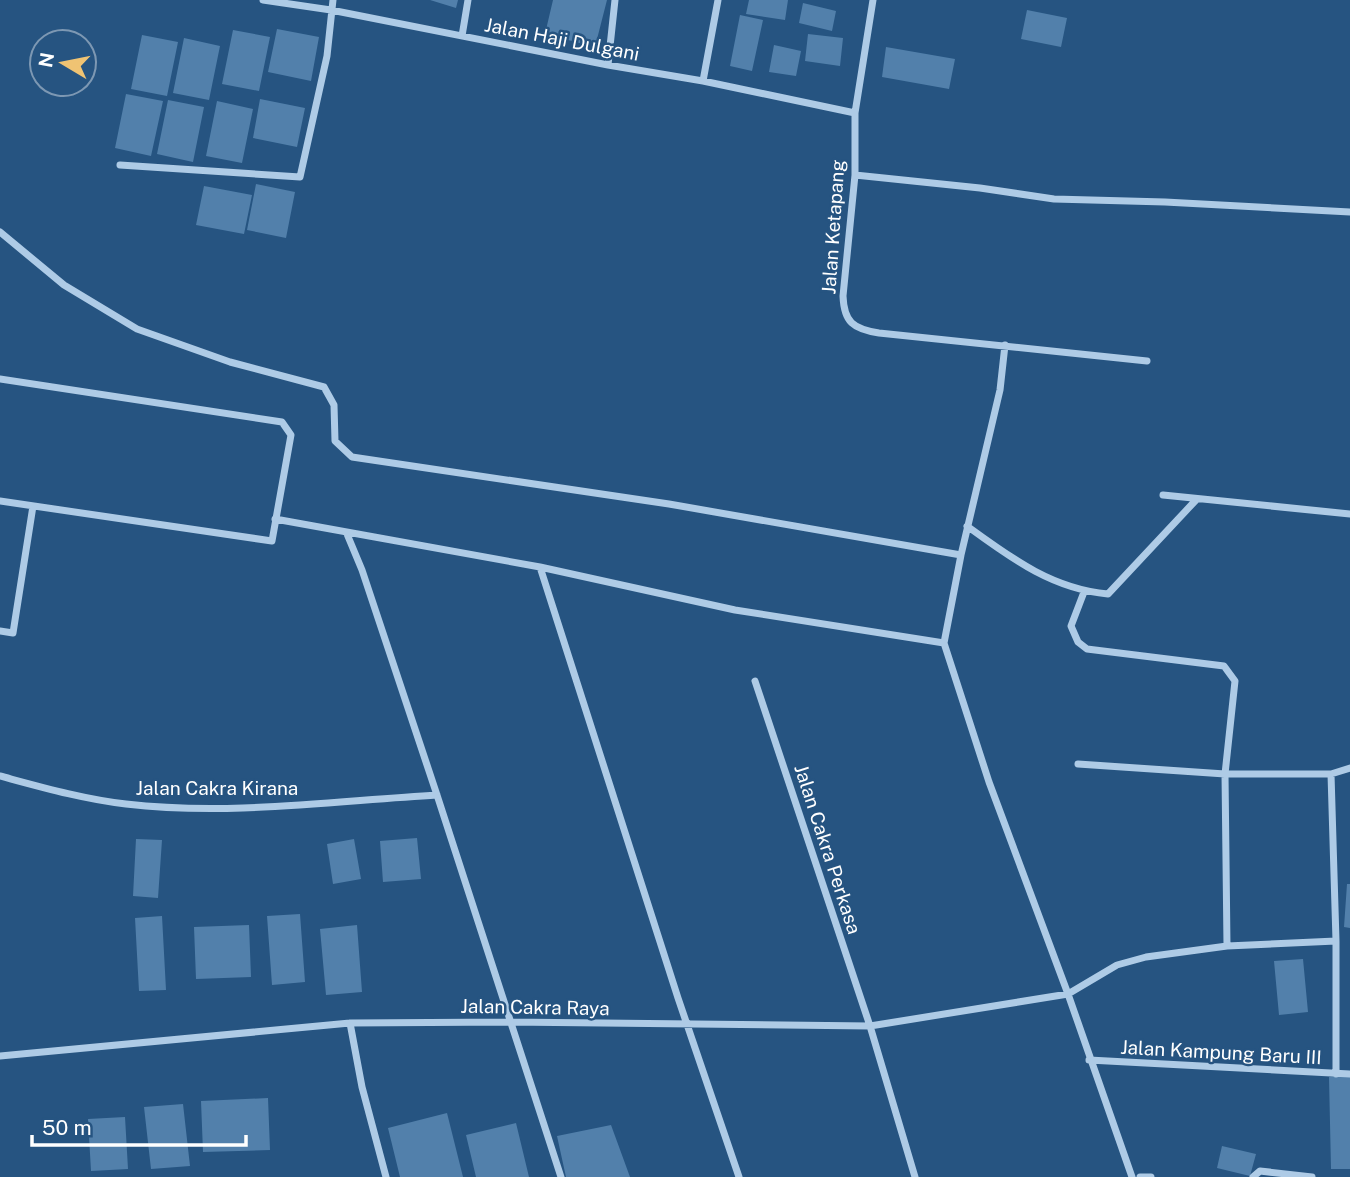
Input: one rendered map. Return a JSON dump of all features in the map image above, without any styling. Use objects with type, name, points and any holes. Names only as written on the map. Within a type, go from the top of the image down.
[{"type":"street","name":"Jalan Haji Dulgani","points":[[262,0],[331,10],[608,65],[703,80],[855,113]]},
{"type":"street","points":[[120,164],[300,177],[327,56],[333,0]]},
{"type":"street","points":[[462,36],[468,0]]},
{"type":"street","points":[[608,65],[615,0]]},
{"type":"street","points":[[703,80],[718,0]]},
{"type":"street","name":"Jalan Ketapang","points":[[873,0],[855,113],[855,175],[843,296],[844,311],[848,319],[866,331],[879,333],[1147,361]]},
{"type":"street","points":[[855,175],[1054,199],[1350,212]]},
{"type":"street","points":[[0,232],[64,285],[137,328],[230,362],[324,387],[334,405],[335,441],[352,457],[669,504],[961,555]]},
{"type":"street","points":[[1005,345],[1000,390],[967,526],[944,643],[989,782],[1068,994],[1132,1177]]},
{"type":"street","points":[[0,379],[282,422],[290,435],[272,541],[0,500]]},
{"type":"street","points":[[1163,495],[1350,514]]},
{"type":"street","points":[[967,526],[1023,567],[1084,592],[1108,594],[1196,500]]},
{"type":"street","points":[[0,631],[13,632],[33,506]]},
{"type":"street","points":[[275,519],[540,567],[735,610],[944,643]]},
{"type":"street","points":[[347,534],[367,584],[437,794],[561,1177]]},
{"type":"street","points":[[540,567],[738,1177]]},
{"type":"street","points":[[1084,592],[1071,626],[1077,642],[1087,649],[1224,666],[1235,681],[1225,774],[1227,946]]},
{"type":"street","name":"Jalan Cakra Perkasa","points":[[755,681],[870,1026],[915,1177]]},
{"type":"street","points":[[1077,764],[1225,774],[1331,774],[1350,768]]},
{"type":"street","points":[[1331,774],[1336,942],[1336,1074]]},
{"type":"street","name":"Jalan Cakra Kirana","points":[[0,776],[60,792],[126,804],[192,807],[246,808],[437,794]]},
{"type":"street","points":[[1068,994],[1117,965],[1168,953],[1227,946],[1336,942]]},
{"type":"street","name":"Jalan Cakra Raya","points":[[0,1055],[350,1023],[870,1026],[1068,994]]},
{"type":"street","points":[[350,1023],[362,1087],[386,1177]]},
{"type":"street","name":"Jalan Kampung Baru III","points":[[1089,1060],[1350,1074]]},
{"type":"street","points":[[1253,1177],[1260,1171],[1268,1170],[1312,1177]]},
{"type":"street","points":[[1140,1177],[1150,1177]]},
{"type":"building","points":[[430,0],[458,0],[456,8]]},
{"type":"building","points":[[553,0],[607,0],[595,47],[545,34]]},
{"type":"building","points":[[749,0],[788,0],[785,20],[746,14]]},
{"type":"building","points":[[803,3],[836,11],[832,31],[799,23]]},
{"type":"building","points":[[1027,10],[1067,18],[1061,47],[1021,39]]},
{"type":"building","points":[[740,15],[763,20],[752,71],[730,66]]},
{"type":"building","points":[[277,29],[319,37],[311,81],[268,72]]},
{"type":"building","points":[[233,30],[270,37],[259,91],[222,84]]},
{"type":"building","points":[[808,34],[843,38],[840,66],[805,61]]},
{"type":"building","points":[[142,35],[178,42],[167,96],[131,89]]},
{"type":"building","points":[[184,38],[220,46],[209,100],[173,93]]},
{"type":"building","points":[[774,45],[801,51],[796,76],[769,72]]},
{"type":"building","points":[[886,47],[955,59],[949,89],[882,77]]},
{"type":"building","points":[[126,94],[163,101],[151,156],[115,148]]},
{"type":"building","points":[[260,99],[305,108],[297,147],[253,138]]},
{"type":"building","points":[[168,100],[204,107],[193,162],[157,154]]},
{"type":"building","points":[[217,101],[253,109],[242,163],[206,156]]},
{"type":"building","points":[[256,184],[295,192],[286,238],[247,230]]},
{"type":"building","points":[[204,186],[252,195],[244,234],[196,225]]},
{"type":"building","points":[[417,838],[421,879],[383,882],[380,841]]},
{"type":"building","points":[[136,839],[162,840],[158,898],[133,896]]},
{"type":"building","points":[[354,839],[361,879],[333,884],[327,844]]},
{"type":"building","points":[[1347,884],[1350,884],[1350,928],[1344,927]]},
{"type":"building","points":[[300,914],[305,982],[272,985],[267,916]]},
{"type":"building","points":[[162,916],[166,990],[139,991],[135,918]]},
{"type":"building","points":[[249,925],[251,977],[196,979],[194,927]]},
{"type":"building","points":[[357,925],[362,992],[326,995],[320,929]]},
{"type":"building","points":[[1303,959],[1308,1012],[1279,1015],[1274,961]]},
{"type":"building","points":[[1350,1076],[1350,1169],[1331,1169],[1329,1077]]},
{"type":"building","points":[[268,1098],[270,1150],[203,1152],[201,1101]]},
{"type":"building","points":[[183,1104],[190,1166],[151,1169],[144,1107]]},
{"type":"building","points":[[447,1113],[463,1177],[400,1177],[388,1128]]},
{"type":"building","points":[[125,1117],[128,1169],[91,1171],[88,1119]]},
{"type":"building","points":[[516,1123],[529,1177],[476,1177],[466,1135]]},
{"type":"building","points":[[611,1125],[630,1177],[566,1177],[557,1136]]},
{"type":"building","points":[[1222,1146],[1256,1154],[1250,1176],[1217,1168]]}]
